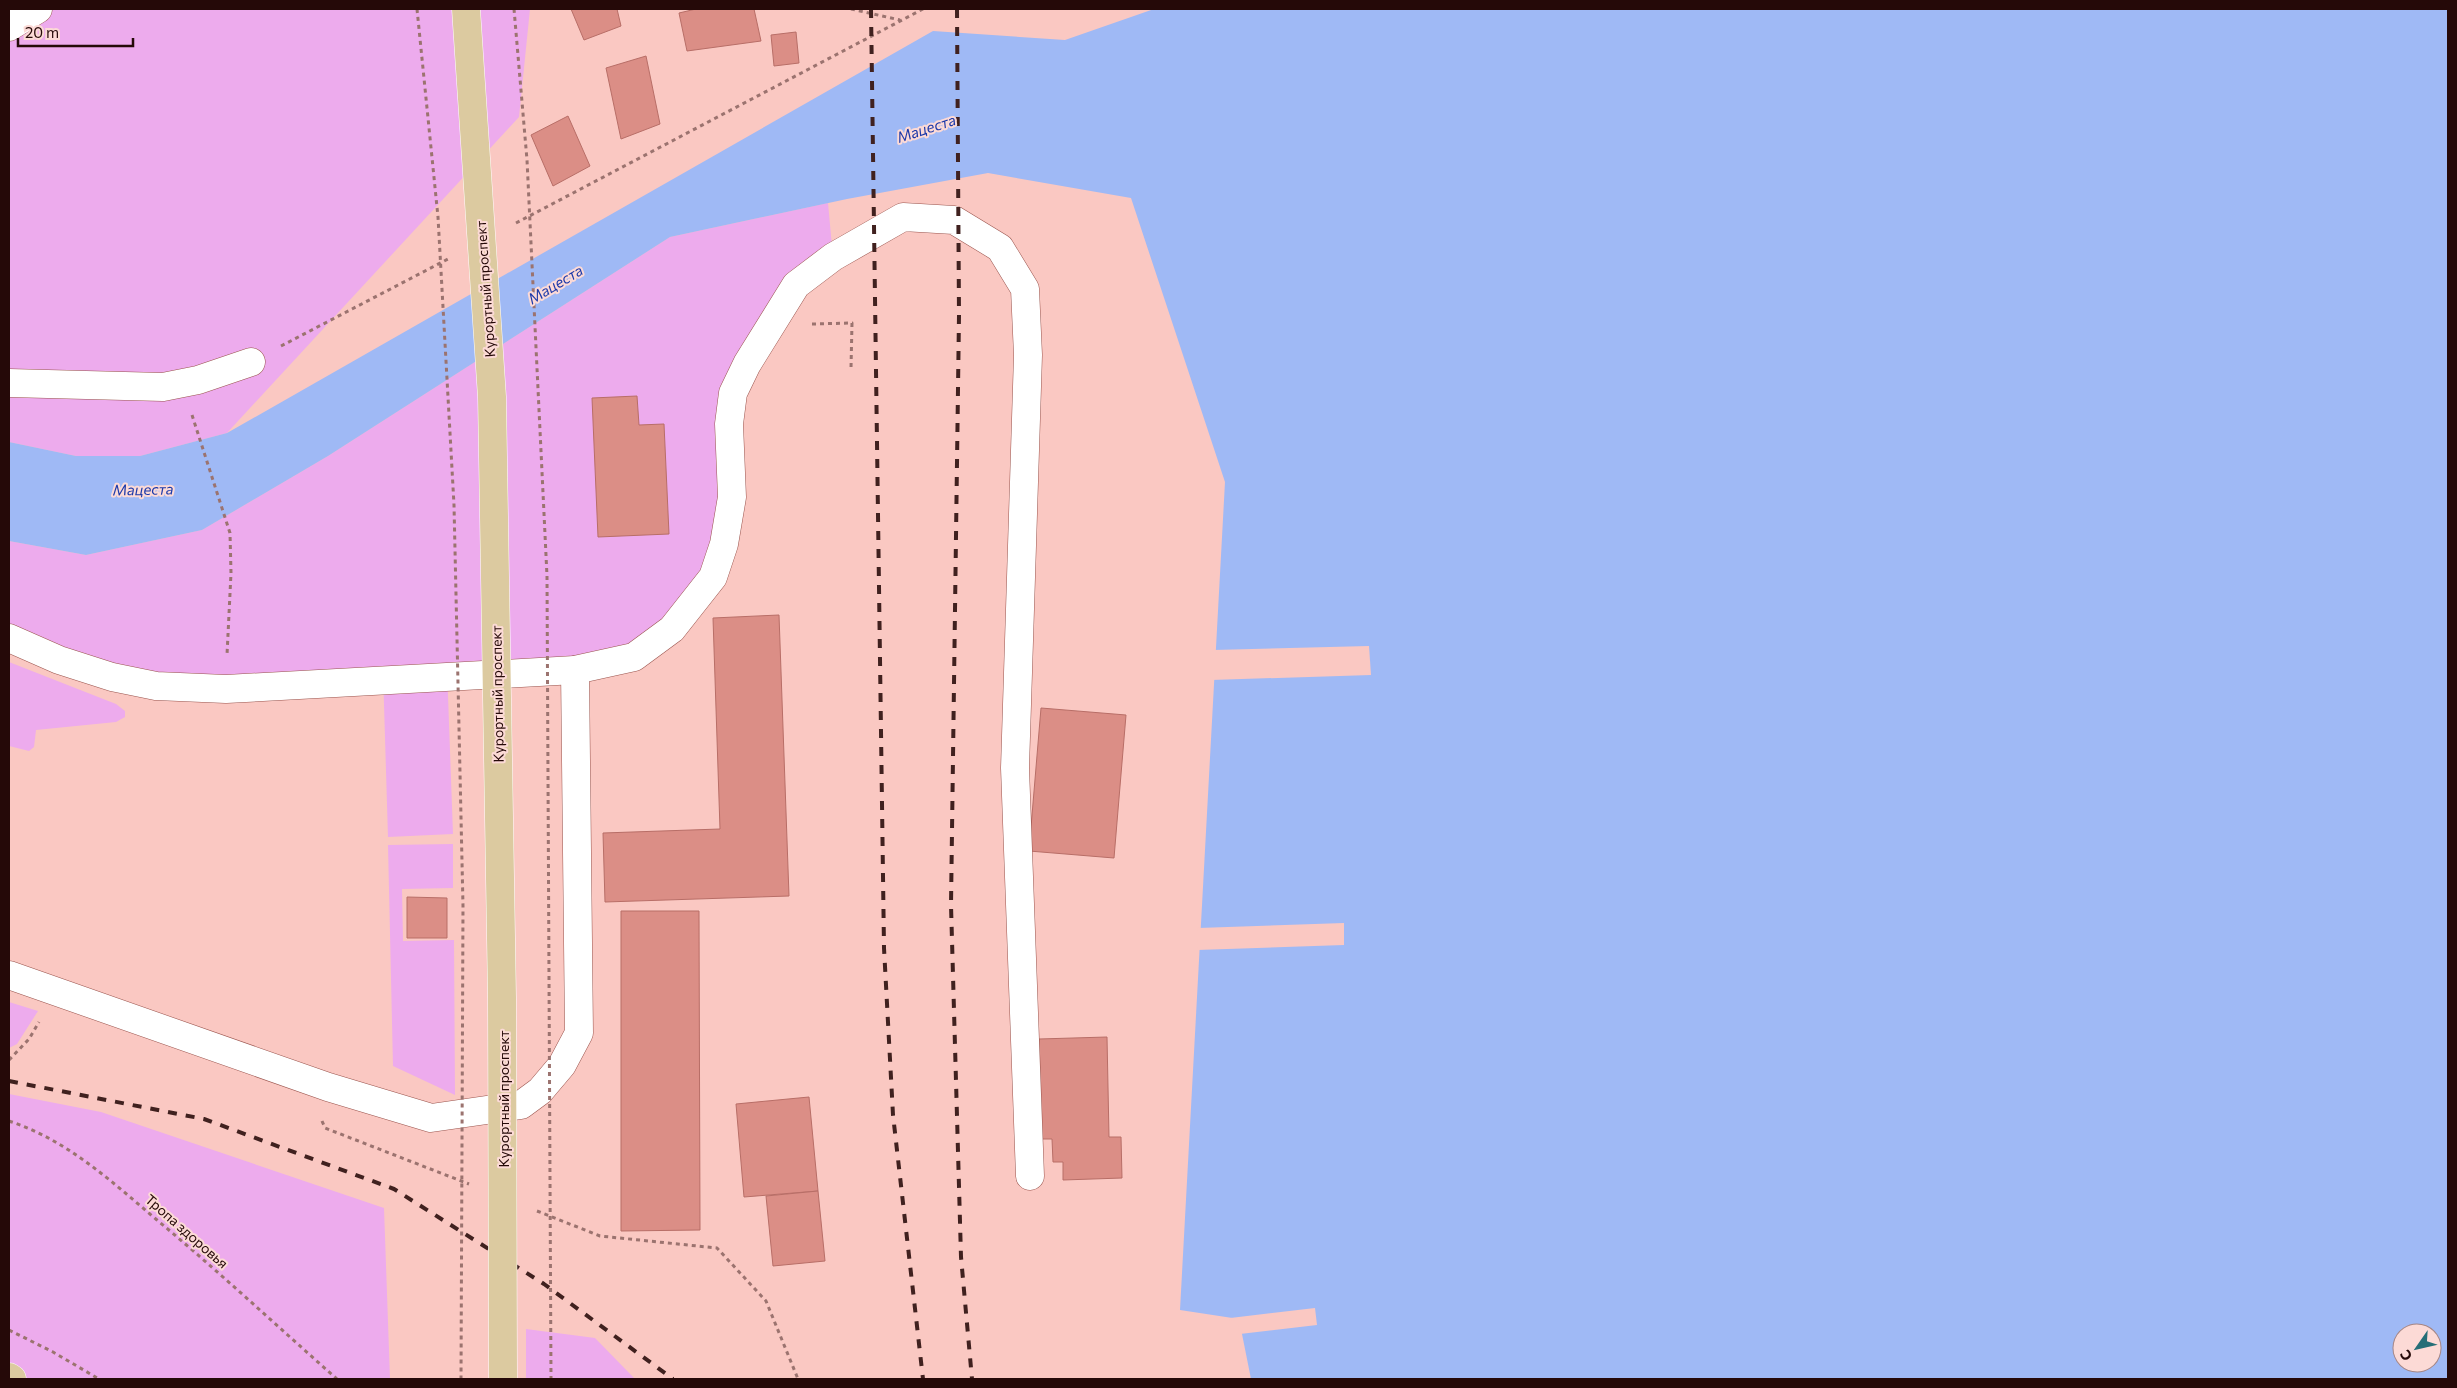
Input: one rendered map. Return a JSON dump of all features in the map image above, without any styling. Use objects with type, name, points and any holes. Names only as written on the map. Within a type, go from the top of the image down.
[{"type":"main road","name":"Курортный проспект","points":[[466,9],[492,398],[502,1008],[503,1379]]},
{"type":"street","points":[[9,27],[38,9]]},
{"type":"street","points":[[9,638],[59,660],[112,677],[156,686],[226,689],[576,670],[634,657],[672,629],[713,577],[724,544],[732,497],[730,424],[733,393],[751,356],[796,285],[833,257],[903,217],[954,220],[1000,248],[1026,290],[1028,356],[1015,768],[1030,1176]]},
{"type":"street","points":[[9,383],[163,387],[198,380],[252,362]]},
{"type":"street","points":[[12,976],[328,1087],[431,1118],[521,1105],[540,1091],[562,1065],[579,1032],[576,670]]},
{"type":"path","points":[[417,9],[438,217],[454,505],[464,906],[461,1379]]},
{"type":"path","points":[[514,9],[527,160],[547,576],[551,1379]]},
{"type":"path","points":[[851,9],[901,20]]},
{"type":"path","points":[[508,228],[923,9]]},
{"type":"path","points":[[252,362],[455,255]]},
{"type":"path","points":[[851,368],[852,323]]},
{"type":"path","points":[[196,426],[230,533],[231,573],[226,689]]},
{"type":"path","points":[[9,1060],[29,1039],[41,1019]]},
{"type":"path","points":[[328,1087],[321,1118],[325,1128],[472,1185]]},
{"type":"path","name":"Тропа здоровья","points":[[9,1121],[64,1145],[105,1176],[186,1244],[337,1379]]},
{"type":"path","points":[[536,1210],[600,1236],[717,1248],[766,1300],[798,1379]]},
{"type":"path","points":[[9,1330],[53,1352],[99,1379]]},
{"type":"shaded area","points":[[9,9],[530,9],[519,117],[227,433],[140,456],[76,456],[9,442]]},
{"type":"shaded area","points":[[828,203],[833,257],[747,364],[724,544],[634,657],[447,668],[453,834],[388,837],[383,671],[156,686],[9,633],[9,541],[86,555],[202,530],[328,456],[670,237]]},
{"type":"shaded area","points":[[9,662],[116,704],[125,711],[125,717],[116,722],[36,730],[34,747],[29,751],[9,746]]},
{"type":"shaded area","points":[[453,844],[453,888],[402,889],[403,941],[454,940],[455,1095],[393,1066],[388,845]]},
{"type":"shaded area","points":[[9,1002],[38,1011],[17,1044],[9,1048]]},
{"type":"shaded area","points":[[9,1094],[101,1112],[384,1208],[390,1379],[9,1379]]},
{"type":"shaded area","points":[[526,1329],[595,1338],[635,1379],[526,1379]]},
{"type":"water","name":"Мацеста","points":[[1154,9],[2448,9],[2448,1379],[1251,1379],[1239,1319],[1180,1310],[1225,482],[1131,198],[988,173],[847,199],[670,237],[328,456],[202,530],[86,555],[9,541],[9,442],[76,456],[140,456],[227,433],[933,31],[1065,40]]},
{"type":"pier","points":[[1369,646],[1371,675],[1211,680],[1213,650]]},
{"type":"pier","points":[[1344,923],[1344,945],[1197,950],[1198,928]]},
{"type":"pier","points":[[1315,1308],[1317,1325],[1240,1334],[1237,1321],[1222,1319]]},
{"type":"building","points":[[571,9],[617,9],[621,26],[584,40]]},
{"type":"building","points":[[696,9],[754,9],[761,41],[687,51],[679,13]]},
{"type":"building","points":[[796,32],[799,63],[774,66],[771,35]]},
{"type":"building","points":[[646,56],[660,124],[621,139],[606,68]]},
{"type":"building","points":[[568,116],[590,166],[553,186],[531,135]]},
{"type":"building","points":[[637,396],[639,425],[664,424],[669,534],[598,537],[592,398]]},
{"type":"building","points":[[779,615],[789,896],[605,902],[603,833],[720,829],[713,618]]},
{"type":"building","points":[[1041,708],[1126,715],[1114,858],[1029,851]]},
{"type":"building","points":[[407,897],[447,898],[447,938],[407,938]]},
{"type":"building","points":[[621,911],[699,911],[700,1230],[621,1231]]},
{"type":"building","points":[[1107,1037],[1109,1137],[1121,1137],[1122,1178],[1063,1180],[1063,1162],[1053,1162],[1052,1139],[1041,1139],[1039,1039]]},
{"type":"building","points":[[809,1097],[818,1191],[744,1197],[736,1104]]},
{"type":"building","points":[[818,1191],[825,1261],[773,1266],[766,1196]]},
{"type":"railway","points":[[871,9],[884,948],[893,1115],[923,1379]]},
{"type":"railway","points":[[957,9],[959,315],[951,905],[961,1257],[972,1379]]},
{"type":"railway","points":[[9,1081],[204,1119],[394,1189],[544,1284],[673,1379]]}]
